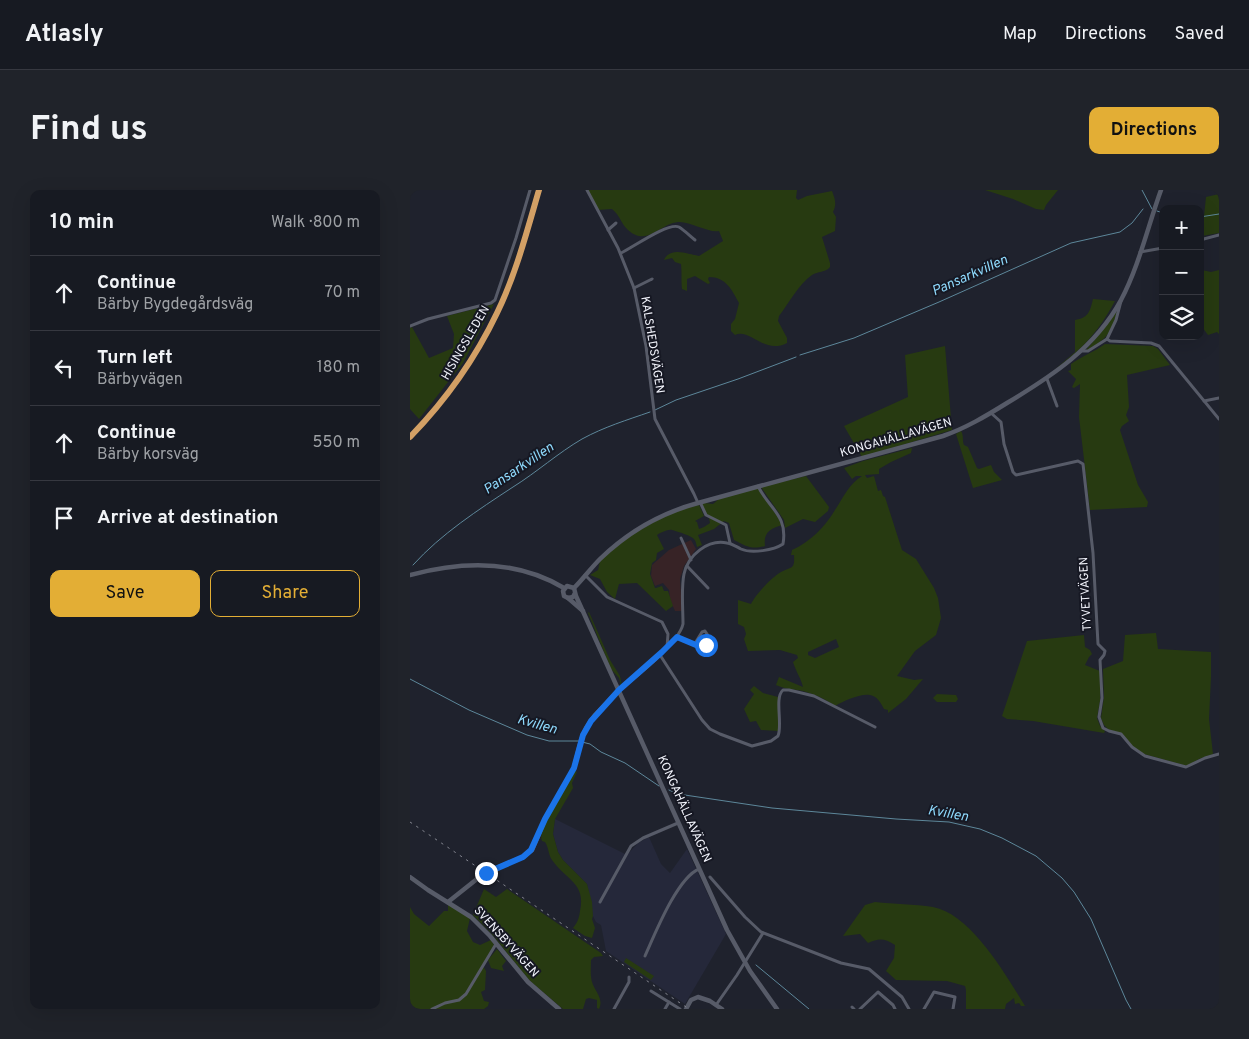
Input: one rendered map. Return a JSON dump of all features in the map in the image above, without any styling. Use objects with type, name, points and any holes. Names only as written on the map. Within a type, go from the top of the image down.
[{"type":"highway","name":"HISINGSLEDEN","points":[[410,437],[451,390],[488,332],[503,301],[514,271],[539,190]]},
{"type":"street","points":[[410,326],[491,303],[495,300],[530,190]]},
{"type":"street","name":"KALSHEDSVÄGEN","points":[[587,190],[621,253],[634,288],[646,346],[654,416],[706,515],[726,525],[730,543]]},
{"type":"street","name":"KONGAHÄLLAVÄGEN","points":[[568,598],[573,597],[574,590],[585,575],[612,548],[640,528],[665,514],[699,502],[937,438],[966,427],[1046,379],[1082,351],[1102,329],[1120,300],[1140,252],[1161,190]]},
{"type":"street","points":[[608,230],[616,223]]},
{"type":"street","points":[[621,253],[642,240],[674,226],[680,227],[695,240]]},
{"type":"street","points":[[1204,239],[1219,236]]},
{"type":"street","points":[[1140,252],[1159,249]]},
{"type":"street","points":[[634,288],[652,280]]},
{"type":"street","points":[[1082,351],[1088,351],[1107,339],[1122,302],[1120,300]]},
{"type":"street","points":[[1107,339],[1110,341],[1151,343],[1159,346],[1219,419]]},
{"type":"street","points":[[1046,379],[1057,406]]},
{"type":"street","points":[[1204,401],[1219,398]]},
{"type":"street","name":"TYVETVÄGEN","points":[[991,413],[1001,422],[1004,444],[1013,472],[1016,475],[1078,461],[1083,464],[1093,552],[1098,640],[1099,645],[1105,651],[1100,660],[1102,698],[1099,717],[1102,726],[1109,732],[1120,734],[1140,753],[1165,762],[1186,767],[1219,754]]},
{"type":"street","points":[[448,902],[491,870],[521,858],[531,850],[545,819],[574,768],[583,735],[595,715],[619,690],[677,637],[683,624],[683,582],[687,566],[705,545],[726,542],[742,549],[756,550],[773,548],[783,544],[783,522],[758,486]]},
{"type":"street","points":[[681,538],[691,560]]},
{"type":"street","points":[[410,575],[449,566],[489,565],[510,568],[535,575],[564,588],[569,586],[574,590]]},
{"type":"street","points":[[687,566],[708,588]]},
{"type":"street","points":[[585,575],[607,597],[662,622],[668,634],[667,647]]},
{"type":"street","name":"KONGAHÄLLAVÄGEN","points":[[564,588],[563,594],[583,611]]},
{"type":"street","name":"KONGAHÄLLAVÄGEN","points":[[574,590],[727,930],[745,962],[777,1009]]},
{"type":"street","points":[[677,637],[694,644],[704,646],[710,642],[711,638],[706,631],[702,632],[694,644]]},
{"type":"street","points":[[660,654],[706,724],[720,734],[748,746],[761,744],[778,736],[780,728],[779,694],[783,690],[814,696],[875,727]]},
{"type":"street","points":[[600,902],[631,846],[643,838],[679,823]]},
{"type":"street","points":[[645,956],[679,888],[692,874],[700,869]]},
{"type":"street","name":"SVENSBYVÄGEN","points":[[410,877],[471,917],[528,982],[559,1009]]},
{"type":"street","points":[[710,877],[749,921],[763,933],[841,963],[869,969],[902,997],[909,1009]]},
{"type":"street","points":[[716,1005],[763,933]]},
{"type":"street","points":[[432,1009],[445,1003],[459,1000],[466,994],[496,944]]},
{"type":"street","points":[[614,1009],[630,982],[629,977]]},
{"type":"street","points":[[651,991],[680,1009]]},
{"type":"street","points":[[860,1009],[878,992],[895,1009]]},
{"type":"street","points":[[924,1009],[934,992],[937,992],[955,997],[953,1009]]},
{"type":"street","points":[[686,1009],[692,1000],[698,997],[706,999],[722,1009]]},
{"type":"street","points":[[665,1009],[669,1002]]},
{"type":"shaded area","points":[[691,540],[696,549],[684,566],[680,579],[682,611],[675,611],[670,600],[669,590],[663,583],[655,586],[651,576],[652,565],[669,550]]},
{"type":"shaded area","points":[[555,819],[627,855],[638,843],[649,837],[661,864],[670,873],[687,849],[726,934],[685,1004],[606,951],[601,925],[596,922],[593,916],[587,884],[563,860],[558,852],[553,834]]},
{"type":"green space","points":[[588,190],[797,190],[796,198],[798,200],[807,196],[832,191],[835,202],[833,212],[836,217],[835,231],[822,237],[830,267],[807,279],[779,316],[778,321],[787,338],[787,343],[771,346],[746,335],[735,335],[731,331],[731,324],[735,319],[739,303],[728,285],[720,279],[709,277],[710,283],[708,284],[695,276],[687,279],[687,291],[682,289],[681,264],[675,262],[672,258],[664,260],[670,253],[675,252],[699,256],[723,241],[719,231],[678,222],[647,235],[635,235],[626,228],[612,209],[597,210]]},
{"type":"green space","points":[[985,190],[1058,190],[1044,210],[1036,209]]},
{"type":"green space","points":[[1219,194],[1219,233],[1204,236],[1204,216],[1206,197]]},
{"type":"green space","points":[[1204,270],[1211,272],[1219,270],[1219,334],[1217,332],[1208,335],[1204,330]]},
{"type":"green space","points":[[1093,299],[1115,301],[1102,323],[1088,340],[1073,355],[1053,371],[1075,352],[1075,320],[1083,318],[1088,314]]},
{"type":"green space","points":[[494,304],[463,363],[419,419],[410,409],[410,328],[412,327],[429,358],[453,348],[454,334],[447,316]]},
{"type":"green space","points":[[1118,307],[1109,333],[1100,342],[1086,350],[1103,330]]},
{"type":"green space","points":[[1105,344],[1153,346],[1158,349],[1170,365],[1127,375],[1129,407],[1126,415],[1129,421],[1120,430],[1138,485],[1148,502],[1147,507],[1090,510],[1079,417],[1080,384],[1074,388],[1072,387],[1076,379],[1068,371],[1071,370],[1071,364]]},
{"type":"green space","points":[[945,346],[952,430],[862,457],[844,426],[908,397],[905,355]]},
{"type":"green space","points":[[961,431],[964,445],[968,447],[977,468],[991,465],[994,472],[1002,480],[973,488],[956,434]]},
{"type":"green space","points":[[912,448],[911,453],[879,469],[879,474],[865,475],[867,478],[874,476],[878,491],[881,490],[885,497],[902,550],[916,559],[934,588],[938,598],[941,618],[936,635],[915,651],[897,676],[914,680],[923,679],[906,699],[888,713],[888,710],[884,709],[877,698],[870,695],[857,696],[835,706],[824,699],[803,691],[776,685],[779,677],[803,687],[793,662],[798,658],[797,655],[780,650],[748,651],[744,639],[746,634],[744,627],[738,624],[738,600],[751,604],[760,591],[773,578],[782,571],[792,567],[794,555],[791,555],[792,550],[805,543],[822,528],[850,487],[862,476],[856,476],[852,479],[844,468]],"holes":[[[836,639],[839,647],[815,658],[808,655],[808,652]]]},
{"type":"green space","points":[[806,476],[829,507],[828,511],[815,522],[803,519],[785,528],[784,520],[761,487]]},
{"type":"green space","points":[[758,488],[783,525],[769,531],[765,537],[765,546],[745,546],[734,540],[729,523],[724,521],[714,529],[698,535],[702,545],[697,547],[693,538],[674,531],[670,530],[657,535],[664,549],[657,553],[656,560],[652,563],[650,574],[655,588],[662,586],[664,591],[668,591],[673,606],[666,611],[637,583],[619,584],[615,599],[607,592],[600,579],[590,575],[598,570],[600,562],[613,548],[659,520],[680,510],[699,505],[704,516],[695,521],[699,529],[710,523],[701,505],[704,503],[713,504],[719,499]]},
{"type":"green space","points":[[589,612],[610,660],[620,676],[622,686],[619,678],[611,669]]},
{"type":"green space","points":[[1156,633],[1158,649],[1211,652],[1209,719],[1213,754],[1187,766],[1144,754],[1132,746],[1125,737],[1108,729],[1101,718],[1104,697],[1103,669],[1123,661],[1125,635]]},
{"type":"green space","points":[[1084,635],[1085,647],[1092,654],[1085,665],[1100,671],[1100,701],[1097,718],[1100,726],[1105,731],[1104,733],[1033,721],[1007,719],[1002,716],[1027,641]]},
{"type":"green space","points":[[754,686],[763,693],[778,697],[778,731],[761,730],[756,721],[750,722],[744,709],[754,694],[750,690]]},
{"type":"green space","points":[[937,694],[956,695],[958,699],[956,702],[937,702],[933,698]]},
{"type":"green space","points":[[575,771],[577,772],[572,783],[573,788],[555,819],[553,834],[558,852],[563,860],[587,884],[592,902],[592,919],[595,928],[592,938],[573,928],[579,916],[580,894],[574,882],[552,860],[545,842],[542,841],[541,835],[548,817]]},
{"type":"green space","points":[[484,889],[496,897],[507,889],[601,953],[603,956],[594,957],[591,960],[591,979],[600,998],[599,1009],[597,1008],[597,1000],[589,998],[586,999],[583,1009],[563,1009],[530,981],[491,933],[473,915]]},
{"type":"green space","points":[[875,902],[933,907],[947,912],[961,921],[974,933],[998,963],[1025,1006],[1021,1006],[1019,1003],[1015,1004],[1014,998],[1006,1004],[1005,1009],[966,1009],[965,986],[947,981],[896,980],[886,971],[894,958],[895,945],[882,939],[868,943],[860,934],[843,936],[865,905]]},
{"type":"green space","points":[[448,904],[470,918],[467,931],[473,942],[480,945],[491,940],[494,945],[483,966],[486,971],[485,990],[481,992],[484,1001],[489,1002],[488,1006],[484,1009],[410,1009],[410,907],[414,914],[429,926],[444,911],[448,911]]},
{"type":"green space","points":[[497,949],[506,961],[502,966],[504,971],[491,968],[488,960]]},
{"type":"green space","points":[[626,958],[654,976],[651,980],[624,962]]},
{"type":"waterway","name":"Pansarkvillen","points":[[1142,190],[1152,209]]},
{"type":"waterway","name":"Pansarkvillen","points":[[800,355],[854,338],[1071,243],[1120,232],[1132,223],[1143,209]]},
{"type":"waterway","points":[[1204,216],[1219,214]]},
{"type":"waterway","name":"Pansarkvillen","points":[[655,410],[676,400],[796,357]]},
{"type":"waterway","name":"Pansarkvillen","points":[[413,565],[460,523],[573,444],[599,431],[650,412]]},
{"type":"waterway","name":"Kvillen","points":[[410,679],[469,710],[527,735],[549,741],[578,741],[590,744],[601,752],[625,763],[659,786]]},
{"type":"waterway","name":"Kvillen","points":[[669,790],[678,794],[772,808],[949,822],[980,829],[1002,838],[1036,856],[1062,878],[1074,892],[1091,919],[1131,1009]]},
{"type":"waterway","points":[[756,965],[809,1009]]},
{"type":"railway","points":[[410,822],[689,1009]]},
{"type":"route","points":[[486,873],[529,853],[537,840],[545,819],[574,768],[586,728],[592,718],[606,703],[677,637],[696,645],[706,645]]}]
